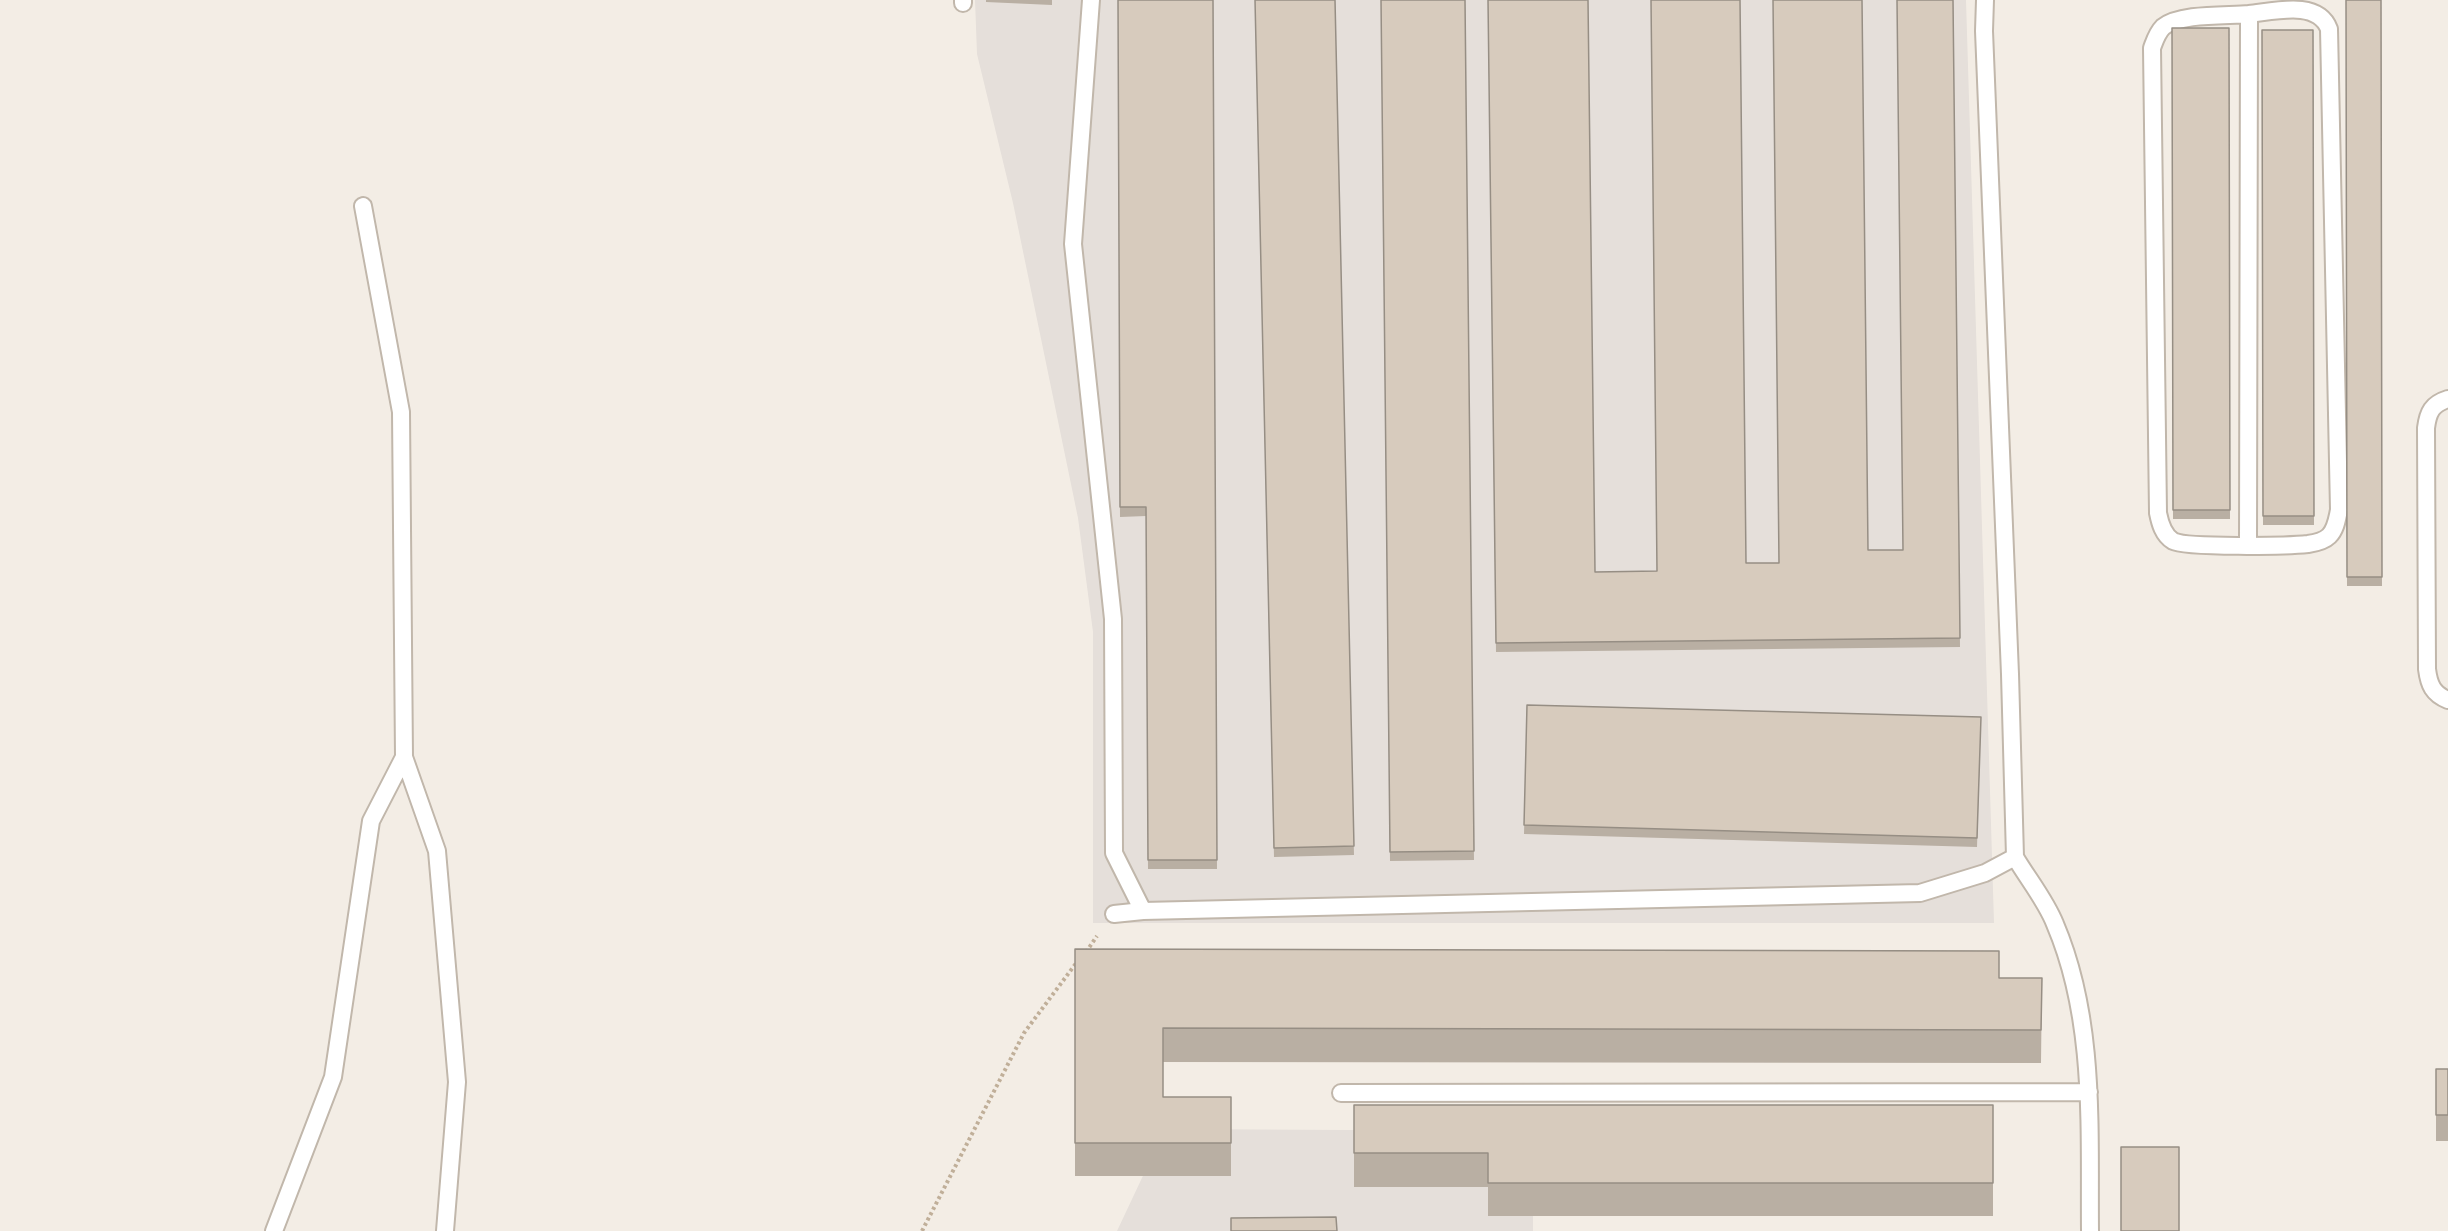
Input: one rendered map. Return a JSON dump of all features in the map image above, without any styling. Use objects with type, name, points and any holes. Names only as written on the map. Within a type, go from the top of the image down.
[{"type":"lane","points":[[1091,0],[1073,244],[1113,619],[1114,853],[1143,912]]},
{"type":"lane","points":[[1985,0],[1984,32],[2010,651],[2015,857],[2055,923],[2079,1000],[2089,1092],[2090,1231]]},
{"type":"lane","points":[[2297,4],[2318,12],[2325,18],[2329,29],[2338,510],[2336,525],[2331,535],[2321,541],[2308,544],[2186,545],[2172,540],[2165,533],[2158,513],[2152,48],[2163,28],[2182,19],[2249,14],[2297,4]]},
{"type":"lane","points":[[2248,545],[2249,14]]},
{"type":"lane","points":[[363,206],[401,412],[404,757],[437,851],[458,1082],[445,1231]]},
{"type":"lane","points":[[2448,399],[2436,403],[2428,414],[2426,450],[2427,669],[2429,684],[2437,695],[2448,700]]},
{"type":"lane","points":[[274,1231],[333,1077],[371,820],[404,757]]},
{"type":"lane","points":[[1114,914],[1920,893],[1985,873],[2015,857]]},
{"type":"lane","points":[[1341,1093],[2089,1092]]},
{"type":"path","points":[[922,1231],[1024,1033],[1114,914]]},
{"type":"shaded area","points":[[975,0],[1966,0],[1994,923],[1093,923],[1093,632],[1078,518],[1013,203],[977,54]]},
{"type":"shaded area","points":[[1165,1129],[1533,1131],[1533,1231],[1117,1231]]},
{"type":"building","points":[[1118,0],[1213,0],[1217,860],[1148,860],[1146,507],[1120,507]]},
{"type":"building","points":[[1255,0],[1335,0],[1354,846],[1274,848]]},
{"type":"building","points":[[1381,0],[1465,0],[1474,851],[1390,852]]},
{"type":"building","points":[[1488,0],[1588,0],[1595,572],[1657,571],[1651,0],[1740,0],[1746,563],[1779,563],[1773,0],[1862,0],[1868,550],[1903,550],[1897,0],[1953,0],[1960,638],[1496,643]]},
{"type":"building","points":[[2346,0],[2381,0],[2382,577],[2347,577]]},
{"type":"building","points":[[2172,28],[2229,28],[2230,510],[2173,510]]},
{"type":"building","points":[[2262,30],[2313,30],[2314,516],[2263,516]]},
{"type":"building","points":[[1527,705],[1981,717],[1977,838],[1524,825]]},
{"type":"building","points":[[1075,949],[1999,951],[1999,978],[2042,978],[2041,1030],[1163,1028],[1163,1097],[1231,1097],[1231,1143],[1075,1143]]},
{"type":"building","points":[[2436,1069],[2448,1069],[2448,1115],[2436,1115]]},
{"type":"building","points":[[1354,1105],[1993,1105],[1993,1183],[1488,1183],[1488,1153],[1354,1153]]},
{"type":"building","points":[[2121,1147],[2179,1147],[2179,1231],[2121,1231]]},
{"type":"building","points":[[1336,1217],[1337,1231],[1231,1231],[1231,1218]]}]
